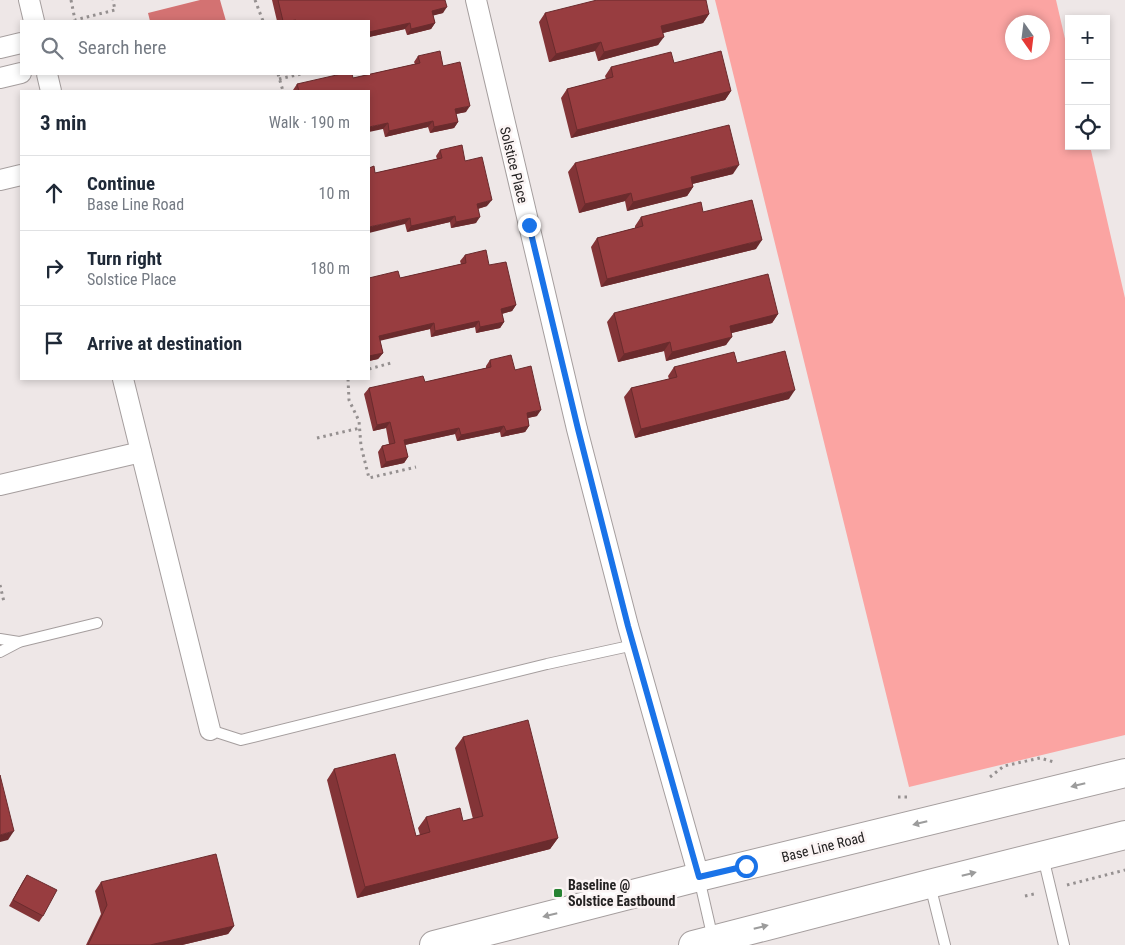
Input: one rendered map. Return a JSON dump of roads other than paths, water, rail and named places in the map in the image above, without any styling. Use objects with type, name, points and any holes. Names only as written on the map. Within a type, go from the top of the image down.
[{"type":"main road","name":"Base Line Road","points":[[434,945],[699,877],[1125,773]]},
{"type":"main road","points":[[707,943],[929,884],[1125,836]]},
{"type":"street","points":[[29,0],[34,20]]},
{"type":"street","name":"Solstice Place","points":[[476,0],[573,410],[634,645],[699,877]]},
{"type":"street","points":[[0,48],[20,43]]},
{"type":"street","points":[[0,78],[20,73]]},
{"type":"street","points":[[47,75],[51,90]]},
{"type":"street","points":[[0,180],[20,175]]},
{"type":"street","points":[[123,380],[210,730]]},
{"type":"street","points":[[0,485],[141,452]]},
{"type":"lane","points":[[0,652],[19,642],[97,624]]},
{"type":"lane","points":[[0,639],[19,642]]},
{"type":"lane","points":[[210,730],[241,740],[547,664],[634,645]]},
{"type":"lane","points":[[1043,856],[1064,945]]},
{"type":"lane","name":"Solstice Place","points":[[699,877],[707,943]]},
{"type":"lane","points":[[929,884],[945,945]]},
{"type":"place","name":"Baseline @ Solstice Eastbound","points":[[558,893]]}]
